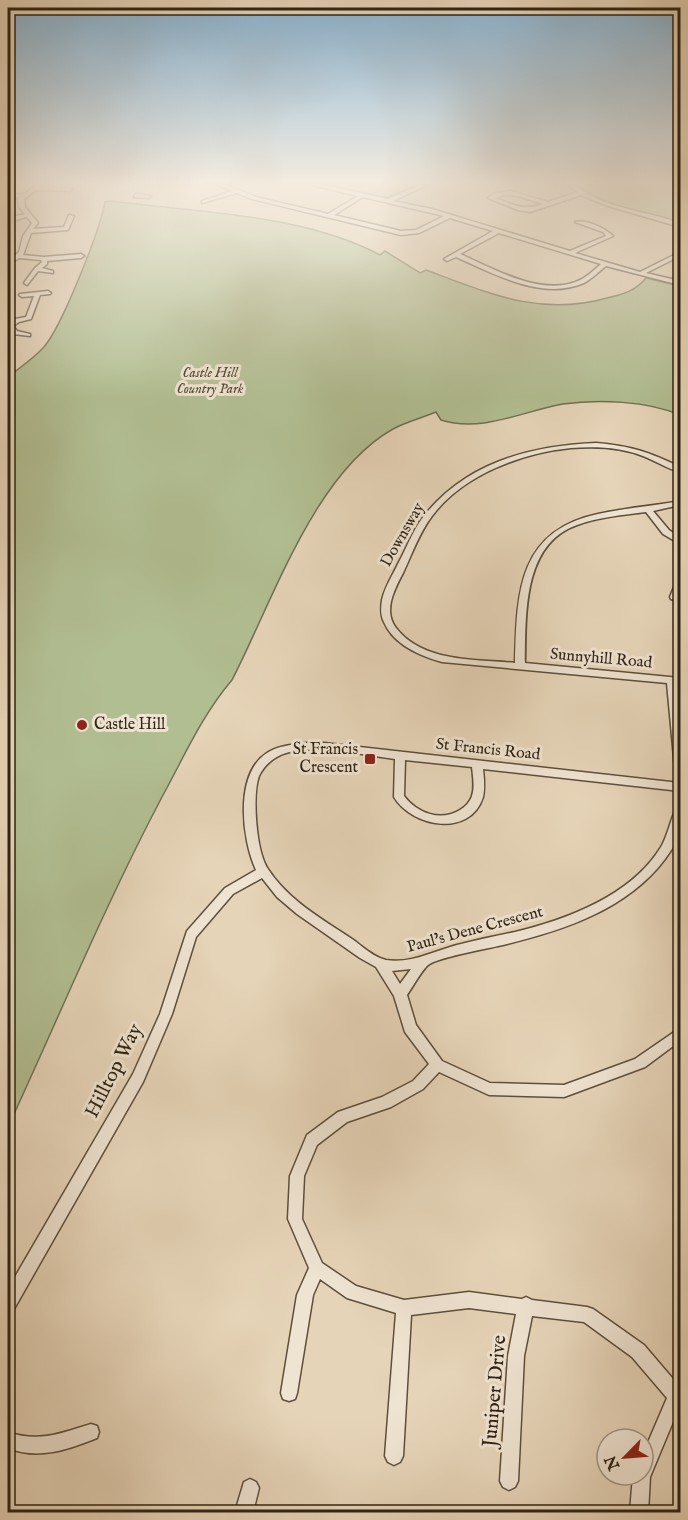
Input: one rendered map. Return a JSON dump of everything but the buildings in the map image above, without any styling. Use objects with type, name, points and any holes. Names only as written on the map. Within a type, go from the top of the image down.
[{"type":"street","points":[[8,263],[19,256],[45,259],[81,256]]},
{"type":"street","points":[[447,259],[455,256]]},
{"type":"street","points":[[459,256],[507,278],[542,285],[582,282],[605,264]]},
{"type":"street","points":[[579,256],[640,274],[681,283]]},
{"type":"street","points":[[640,274],[677,256]]},
{"type":"street","points":[[27,283],[45,263],[45,259]]},
{"type":"street","points":[[38,269],[51,272]]},
{"type":"street","points":[[22,295],[48,293]]},
{"type":"street","points":[[29,318],[37,295]]},
{"type":"street","points":[[28,334],[15,333],[9,325],[17,320],[37,318]]},
{"type":"street","name":"Downsway","points":[[520,667],[463,662],[433,656],[409,645],[391,626],[386,614],[386,599],[430,514],[449,494],[485,471],[519,458],[554,450],[590,446],[621,447],[640,452],[681,470]]},
{"type":"street","points":[[520,667],[523,593],[529,570],[544,545],[556,532],[576,522],[601,515],[649,511],[681,503]]},
{"type":"street","points":[[649,511],[666,532],[681,542]]},
{"type":"street","points":[[674,597],[681,582]]},
{"type":"street","name":"Sunnyhill Road","points":[[520,667],[676,681]]},
{"type":"street","points":[[676,681],[681,770]]},
{"type":"street","name":"St Francis Road","points":[[263,872],[251,826],[252,785],[262,761],[292,746],[681,787]]},
{"type":"street","points":[[400,756],[399,797],[409,809],[432,819],[454,817],[473,805],[478,789],[477,765]]},
{"type":"street","name":"Paul's Dene Crescent","points":[[380,963],[422,964],[457,951],[558,925],[609,902],[637,882],[657,861],[674,834],[681,812]]},
{"type":"street","points":[[263,872],[300,911],[380,963],[400,994],[410,1028],[437,1065],[489,1089],[564,1091],[639,1063],[681,1034]]},
{"type":"street","name":"Hilltop Way","points":[[8,1303],[138,1078],[166,1014],[190,935],[229,891],[263,872]]},
{"type":"street","points":[[400,994],[422,964]]},
{"type":"street","points":[[437,1065],[418,1085],[386,1102],[343,1116],[312,1140],[297,1176],[295,1220],[317,1268],[352,1293],[404,1308],[469,1300],[526,1305],[587,1315],[638,1351],[678,1395],[655,1447]]},
{"type":"street","points":[[288,1393],[305,1295],[317,1268]]},
{"type":"street","name":"Juniper Drive","points":[[509,1481],[516,1356],[526,1305]]},
{"type":"street","points":[[394,1456],[404,1308]]},
{"type":"street","points":[[8,1440],[22,1447],[44,1448],[91,1432]]},
{"type":"street","points":[[639,1512],[642,1487]]},
{"type":"street","points":[[244,1512],[250,1488]]},
{"type":"green space","name":"Castle Hill Country Park","points":[[88,256],[393,256],[420,273],[426,270],[515,300],[559,305],[583,303],[619,295],[638,286],[646,278],[680,286],[680,415],[638,404],[607,402],[563,404],[472,424],[441,420],[436,412],[393,429],[365,449],[340,476],[318,507],[280,578],[232,680],[202,722],[162,797],[102,920],[8,1127],[8,377],[39,352],[51,337]]},
{"type":"place","name":"Castle Hill","points":[[82,725]]},
{"type":"place","name":"St Francis Crescent","points":[[370,759]]}]
